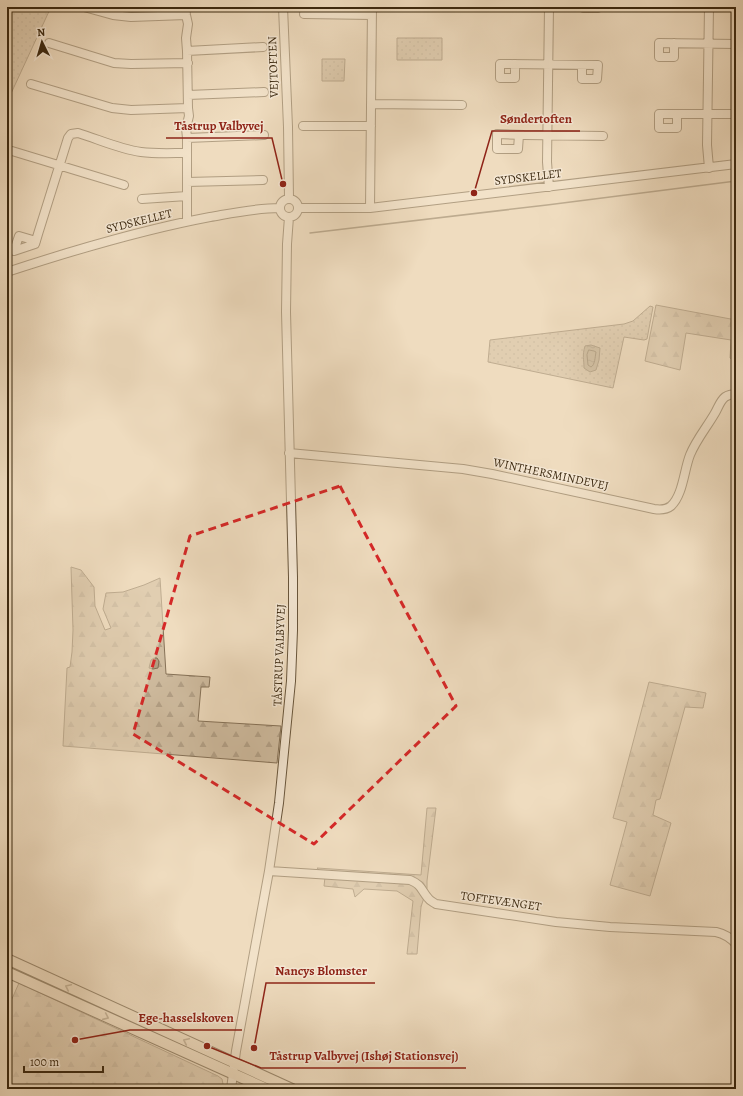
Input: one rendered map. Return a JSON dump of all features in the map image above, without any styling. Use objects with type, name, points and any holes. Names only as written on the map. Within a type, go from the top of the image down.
[{"type":"main road","points":[[7,959],[233,1068],[267,1089]]},
{"type":"main road","points":[[7,972],[233,1068],[292,1089]]},
{"type":"street","points":[[84,7],[113,15],[131,17],[186,11],[188,24],[186,38],[189,116],[186,128],[187,221]]},
{"type":"street","name":"VEJTOFTEN","points":[[283,7],[288,127],[289,198]]},
{"type":"street","points":[[500,7],[515,7]]},
{"type":"street","points":[[549,7],[547,162],[549,187]]},
{"type":"street","points":[[583,7],[598,7]]},
{"type":"street","points":[[709,7],[707,145],[710,168]]},
{"type":"street","points":[[304,14],[372,11],[370,208]]},
{"type":"street","points":[[49,43],[114,63],[131,64],[188,62]]},
{"type":"street","points":[[674,44],[736,44]]},
{"type":"street","points":[[187,51],[262,47]]},
{"type":"street","points":[[515,64],[582,65]]},
{"type":"street","points":[[31,84],[112,108],[131,110],[188,108]]},
{"type":"street","points":[[188,96],[264,92]]},
{"type":"street","points":[[371,104],[462,105]]},
{"type":"street","points":[[677,114],[736,114]]},
{"type":"street","points":[[303,126],[371,126]]},
{"type":"street","points":[[36,241],[59,165],[68,138],[71,134],[78,133],[140,152],[187,152]]},
{"type":"street","points":[[187,138],[264,135]]},
{"type":"street","points":[[519,135],[603,136]]},
{"type":"street","points":[[12,151],[124,185]]},
{"type":"street","name":"SYDSKELLET","points":[[298,208],[370,208],[736,164]]},
{"type":"street","points":[[186,182],[262,180]]},
{"type":"street","points":[[142,199],[186,196]]},
{"type":"street","points":[[289,198],[297,202],[298,208],[295,215],[289,217],[284,216],[280,208],[280,204],[282,201],[289,198]]},
{"type":"street","name":"SYDSKELLET","points":[[7,272],[104,241],[187,221],[255,210],[280,208]]},
{"type":"street","name":"TÅSTRUP VALBYVEJ","points":[[231,1089],[233,1068],[269,871],[279,804],[287,723],[293,630],[286,312],[289,217]]},
{"type":"street","name":"WINTHERSMINDEVEJ","points":[[289,453],[463,469],[654,509],[667,509],[672,505],[679,494],[690,456],[721,401],[730,394],[736,394]]},
{"type":"street","name":"TOFTEVÆNGET","points":[[269,871],[410,880],[422,887],[429,900],[436,904],[556,922],[610,927],[716,932],[723,933],[730,937],[736,944]]},
{"type":"highlighted area","points":[[340,486],[456,706],[314,844],[133,734],[190,536]]},
{"type":"green space","points":[[7,7],[51,7],[8,100],[7,100]]},
{"type":"green space","points":[[397,38],[442,38],[442,60],[397,60]]},
{"type":"green space","points":[[322,59],[345,59],[344,81],[322,81]]},
{"type":"green space","points":[[656,305],[736,320],[736,362],[730,358],[731,340],[686,333],[680,370],[645,361]]},
{"type":"green space","points":[[650,306],[653,307],[647,339],[644,340],[624,337],[613,388],[488,362],[490,340],[624,324],[633,321]]},
{"type":"green space","points":[[71,567],[81,570],[94,587],[95,606],[105,630],[111,628],[103,609],[106,593],[123,592],[160,578],[166,674],[210,677],[209,687],[201,687],[198,721],[281,726],[277,763],[63,746],[67,668],[70,667],[73,630]]},
{"type":"green space","points":[[649,682],[706,693],[703,708],[685,707],[660,799],[656,800],[653,815],[671,823],[650,896],[610,885],[627,822],[613,818]]},
{"type":"green space","points":[[427,808],[436,808],[427,888],[421,907],[417,954],[407,954],[413,901],[397,891],[364,889],[355,897],[353,889],[324,886],[325,877],[317,868],[421,875]]},
{"type":"green space","points":[[19,983],[218,1076],[222,1079],[224,1089],[44,1089],[7,1084],[7,1010]]},
{"type":"water","points":[[591,345],[600,348],[596,370],[590,372],[584,368],[583,355],[585,346]]},
{"type":"water","points":[[157,658],[159,661],[158,668],[149,668],[151,660]]},
{"type":"waterway","points":[[310,233],[736,181]]},
{"type":"place","name":"Tåstrup Valbyvej","points":[[283,184]]},
{"type":"place","name":"Søndertoften","points":[[474,193]]},
{"type":"place","name":"Ege-hasselskoven","points":[[75,1040]]},
{"type":"place","name":"Tåstrup Valbyvej (Ishøj Stationsvej)","points":[[207,1046]]},
{"type":"place","name":"Nancys Blomster","points":[[254,1048]]}]
